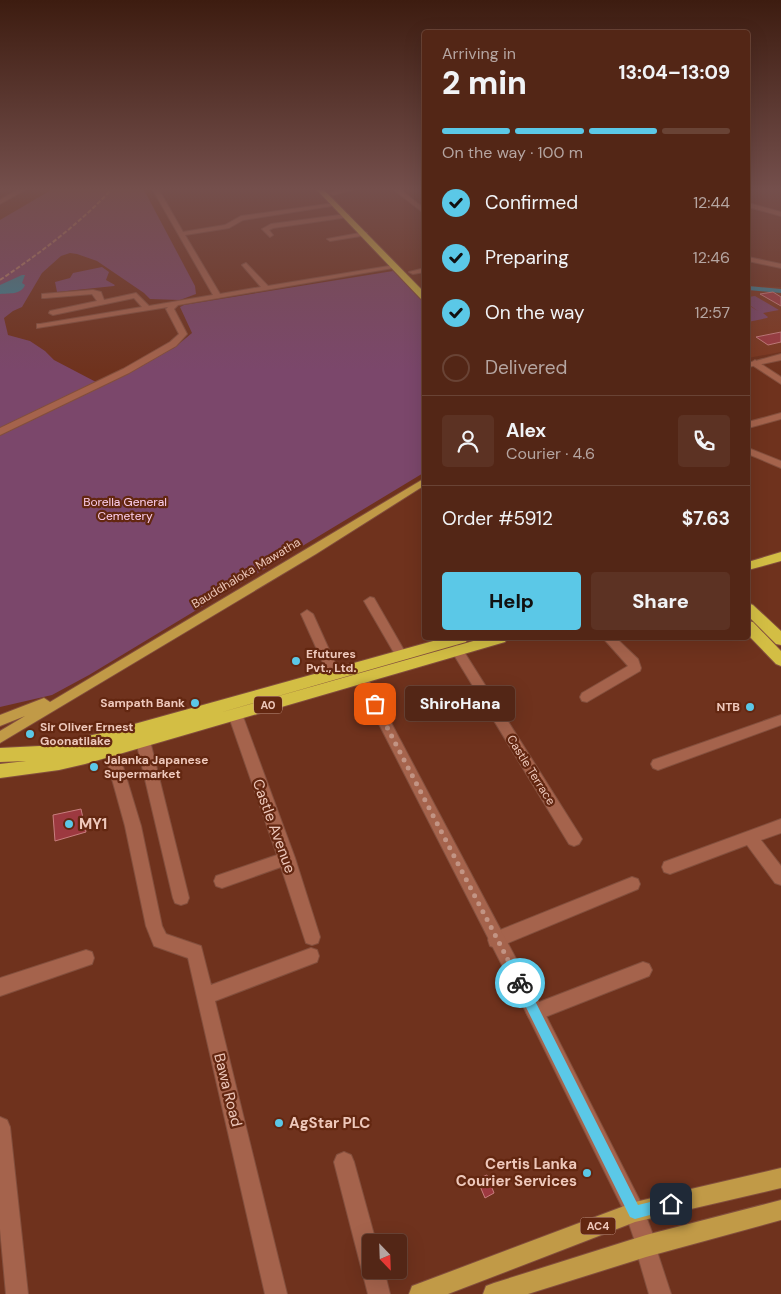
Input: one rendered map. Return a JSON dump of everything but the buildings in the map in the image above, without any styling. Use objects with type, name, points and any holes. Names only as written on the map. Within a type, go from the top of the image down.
[{"type":"highway","points":[[379,250],[422,295]]},
{"type":"highway","points":[[391,250],[416,275]]},
{"type":"highway","points":[[750,555],[781,547]]},
{"type":"highway","points":[[750,565],[781,556]]},
{"type":"highway","points":[[750,610],[781,640]]},
{"type":"highway","points":[[750,628],[781,660]]},
{"type":"highway","name":"A0","points":[[0,755],[40,753],[79,746],[401,655],[486,640]]},
{"type":"highway","name":"A0","points":[[0,771],[59,763],[111,750],[362,679],[459,644]]},
{"type":"main road","name":"Bauddhaloka Mawatha","points":[[0,738],[312,551],[422,482]]},
{"type":"main road","name":"Bauddhaloka Mawatha","points":[[0,720],[81,688]]},
{"type":"main road","name":"AC4","points":[[420,1294],[635,1212],[781,1178]]},
{"type":"main road","points":[[494,1294],[646,1246],[781,1210]]},
{"type":"street","points":[[191,250],[217,296]]},
{"type":"street","points":[[750,259],[781,266]]},
{"type":"street","points":[[246,265],[266,288]]},
{"type":"street","points":[[40,326],[146,307],[172,307],[217,296],[395,268]]},
{"type":"street","points":[[416,275],[422,272]]},
{"type":"street","points":[[45,296],[93,292],[98,294],[101,301]]},
{"type":"street","points":[[53,312],[136,295],[146,307]]},
{"type":"street","points":[[0,432],[126,371],[173,344],[182,334],[172,307]]},
{"type":"street","points":[[751,364],[781,357]]},
{"type":"street","points":[[751,364],[781,381]]},
{"type":"street","points":[[750,424],[781,416]]},
{"type":"street","points":[[750,452],[781,465]]},
{"type":"street","points":[[370,601],[401,655]]},
{"type":"street","points":[[307,614],[334,674]]},
{"type":"street","points":[[587,697],[634,668],[634,662],[611,640]]},
{"type":"street","name":"Castle Terrace","points":[[459,644],[574,839]]},
{"type":"street","points":[[362,679],[535,1012],[635,1212],[660,1294]]},
{"type":"street","name":"Castle Avenue","points":[[235,714],[312,937]]},
{"type":"street","points":[[658,764],[781,720]]},
{"type":"street","points":[[143,741],[180,898]]},
{"type":"street","name":"Bawa Road","points":[[111,750],[133,826],[154,926],[160,940],[196,952],[276,1294]]},
{"type":"street","points":[[670,866],[781,826]]},
{"type":"street","points":[[749,837],[781,878]]},
{"type":"street","points":[[222,881],[286,858]]},
{"type":"street","points":[[496,940],[632,884]]},
{"type":"street","points":[[205,996],[311,956]]},
{"type":"street","points":[[0,987],[86,958]]},
{"type":"street","points":[[535,1012],[643,970]]},
{"type":"street","points":[[0,1127],[16,1294]]},
{"type":"street","points":[[344,1162],[363,1234]]},
{"type":"street","points":[[375,1279],[379,1294]]},
{"type":"shaded area","points":[[750,286],[781,287],[781,352],[750,358]]},
{"type":"green space","points":[[0,250],[176,250],[195,286],[196,294],[180,300],[150,299],[97,261],[77,254],[70,253],[61,256],[42,273],[22,307],[4,318],[8,335],[30,341],[54,360],[96,382],[0,428]]},
{"type":"green space","points":[[102,267],[109,272],[106,280],[114,286],[57,292],[55,282],[70,278],[73,273]]},
{"type":"green space","name":"Borella General Cemetery","points":[[393,271],[422,301],[422,474],[89,675],[52,695],[0,707],[0,431],[174,348],[192,333],[180,307]]},
{"type":"green space","points":[[755,296],[779,310],[763,313],[767,318],[750,322],[750,306],[758,311],[750,305],[750,297]]},
{"type":"water","points":[[25,275],[22,283],[25,285],[21,290],[14,293],[0,294],[0,285]]},
{"type":"waterway","points":[[750,288],[781,291]]},
{"type":"railway","points":[[0,280],[41,250]]},
{"type":"way so far","points":[[375,704],[520,983]]},
{"type":"place","name":"Efutures Pvt., Ltd.","points":[[296,661]]},
{"type":"place","name":"Sampath Bank","points":[[195,703]]},
{"type":"place","name":"ShiroHana","points":[[375,704]]},
{"type":"place","name":"NTB","points":[[750,707]]},
{"type":"place","name":"Sir Oliver Ernest Goonatilake","points":[[30,734]]},
{"type":"place","name":"Jalanka Japanese Supermarket","points":[[94,767]]},
{"type":"place","name":"MY1","points":[[69,824]]},
{"type":"place","name":"AgStar PLC","points":[[279,1123]]},
{"type":"place","name":"Certis Lanka Courier Services","points":[[587,1173]]},
{"type":"route","points":[[520,983],[635,1212],[671,1204]]}]
